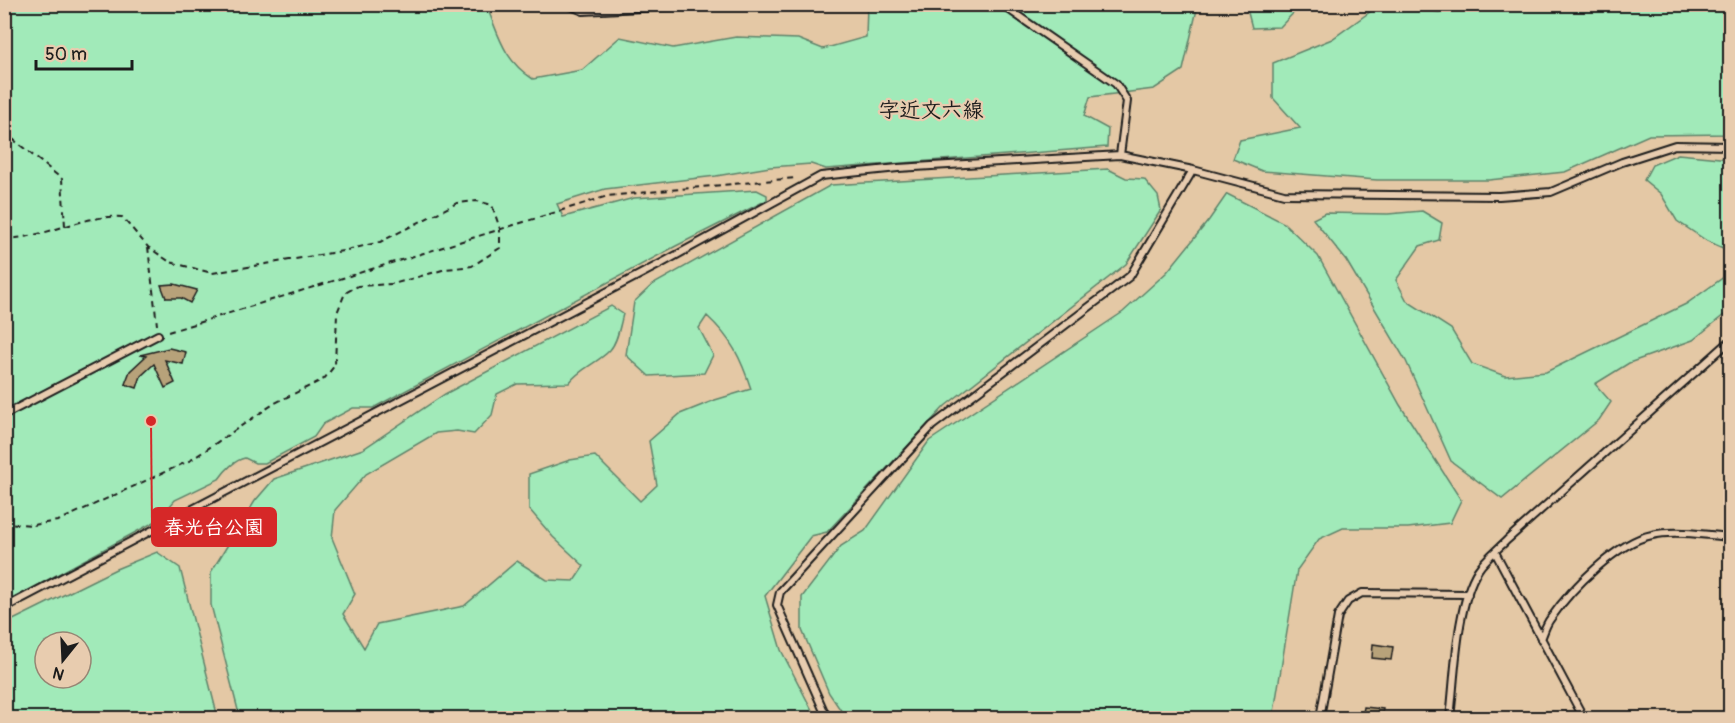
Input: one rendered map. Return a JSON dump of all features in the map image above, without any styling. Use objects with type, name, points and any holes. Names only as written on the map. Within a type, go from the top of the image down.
[{"type":"lane","points":[[566,4],[583,11],[715,4]]},
{"type":"lane","points":[[1001,4],[1116,84],[1127,101],[1119,155]]},
{"type":"lane","points":[[4,608],[662,263],[821,176],[898,168],[1119,155],[1192,170],[1284,194],[1499,196],[1551,192],[1622,162],[1675,145],[1731,146]]},
{"type":"lane","points":[[827,718],[777,605],[780,592],[932,426],[1130,276],[1192,170]]},
{"type":"lane","points":[[4,415],[158,335]]},
{"type":"lane","points":[[1450,718],[1460,631],[1468,594],[1478,569],[1731,341]]},
{"type":"lane","points":[[1541,639],[1550,619],[1576,588],[1620,548],[1652,535],[1695,534],[1731,537]]},
{"type":"lane","points":[[1495,552],[1580,711],[1581,718]]},
{"type":"lane","points":[[1320,718],[1338,616],[1348,601],[1362,593],[1468,594]]},
{"type":"path","points":[[4,132],[62,179],[64,226]]},
{"type":"path","points":[[147,247],[158,335],[608,196],[798,178]]},
{"type":"path","points":[[4,240],[36,235],[104,216],[122,217],[147,247],[170,262],[212,273],[343,251],[380,242],[457,203],[477,201],[492,205],[500,229],[500,248],[472,266],[446,269],[393,284],[358,286],[345,293],[337,313],[335,365],[324,379],[275,403],[191,460],[58,521],[33,525],[4,523]]},
{"type":"green space","points":[[1246,4],[1301,5],[1280,27],[1252,28]]},
{"type":"green space","points":[[1381,4],[1439,12],[1438,5],[1730,5],[1730,134],[1649,135],[1565,172],[1489,180],[1377,180],[1262,171],[1233,159],[1240,140],[1300,128],[1273,98],[1273,63],[1332,39]]},
{"type":"green space","points":[[5,5],[486,5],[508,55],[523,72],[533,79],[582,70],[620,37],[673,48],[736,37],[798,39],[823,49],[866,37],[867,5],[1198,5],[1183,70],[1154,89],[1090,97],[1084,116],[1108,129],[1107,147],[826,169],[811,164],[770,167],[605,189],[557,204],[563,217],[634,198],[757,190],[767,195],[767,200],[676,246],[373,408],[353,408],[323,424],[314,437],[265,463],[255,463],[245,458],[238,461],[219,479],[175,500],[158,520],[5,603]]},
{"type":"green space","points":[[1678,154],[1730,159],[1730,251],[1707,241],[1677,221],[1661,194],[1644,180],[1652,165]]},
{"type":"green space","points":[[1108,169],[1126,178],[1144,179],[1158,196],[1161,210],[1126,264],[945,406],[827,532],[811,536],[765,596],[781,650],[816,718],[240,718],[211,605],[211,572],[255,501],[274,479],[363,449],[445,394],[611,306],[623,314],[613,346],[605,355],[578,373],[569,383],[517,384],[497,394],[492,415],[474,434],[457,431],[436,433],[366,474],[335,510],[332,538],[355,594],[343,614],[364,648],[377,624],[464,606],[517,561],[547,580],[574,581],[584,566],[553,537],[529,509],[529,474],[570,460],[595,456],[640,501],[657,485],[649,441],[680,414],[751,389],[734,349],[723,332],[707,316],[699,328],[713,355],[704,373],[649,376],[626,355],[634,302],[652,285],[831,185]]},
{"type":"green space","points":[[1227,194],[1284,223],[1318,256],[1400,405],[1461,500],[1450,523],[1408,528],[1343,528],[1319,539],[1297,570],[1273,718],[846,718],[829,693],[802,630],[802,597],[841,546],[865,531],[929,441],[1123,312],[1167,272]]},
{"type":"green space","points":[[1422,211],[1442,223],[1439,240],[1420,246],[1396,280],[1407,301],[1451,329],[1472,364],[1505,376],[1546,372],[1686,304],[1724,277],[1730,276],[1730,310],[1693,340],[1629,363],[1595,384],[1611,402],[1599,420],[1502,499],[1451,461],[1406,361],[1346,260],[1313,219],[1325,213],[1388,214]]},
{"type":"green space","points":[[157,552],[180,568],[218,718],[5,718],[5,624],[116,569]]},
{"type":"building","points":[[174,284],[197,290],[190,303],[181,298],[166,298],[161,285]]},
{"type":"building","points":[[169,348],[186,352],[183,364],[165,360],[175,383],[165,388],[154,364],[141,376],[137,388],[125,384],[130,371],[146,356],[140,355]]},
{"type":"building","points":[[1373,644],[1393,647],[1391,660],[1372,658]]},
{"type":"building","points":[[1364,707],[1383,709],[1382,718],[1362,718]]},
{"type":"place","name":"春光台公園","points":[[151,421]]},
{"type":"district","name":"字近文六線","points":[[931,110]]}]
